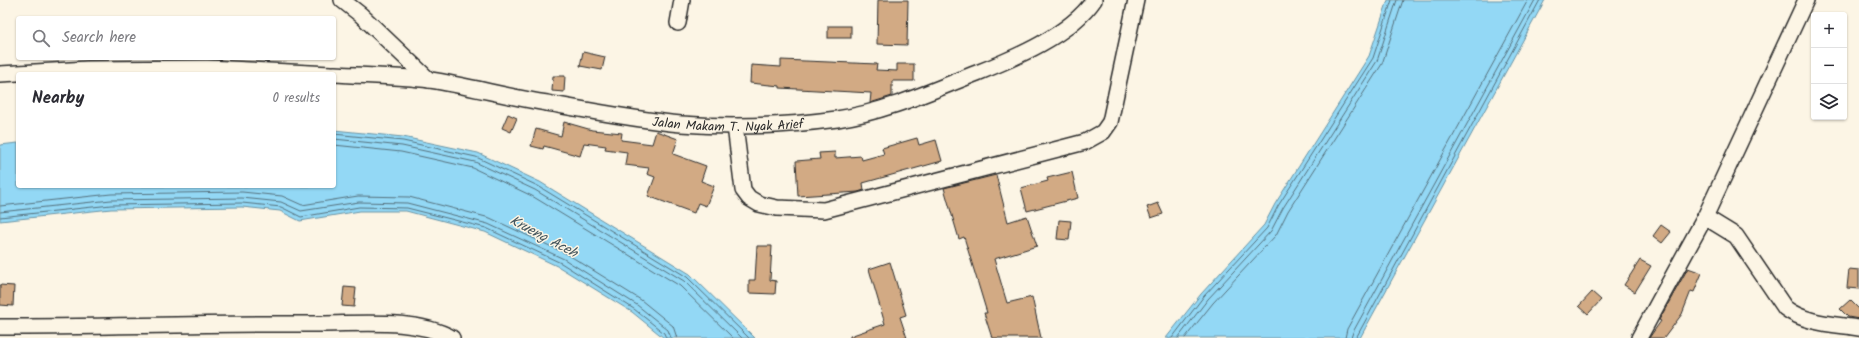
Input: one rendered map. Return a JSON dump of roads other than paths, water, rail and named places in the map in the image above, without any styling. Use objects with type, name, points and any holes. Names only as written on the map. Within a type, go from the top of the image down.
[{"type":"street","points":[[342,0],[361,15],[429,80]]},
{"type":"street","points":[[678,23],[682,0]]},
{"type":"street","name":"Jalan Makam T. Nyak Arief","points":[[336,74],[429,80],[488,90],[545,103],[680,124],[735,126],[837,119],[876,111],[914,98],[1016,57],[1058,34],[1089,8],[1094,0]]},
{"type":"street","points":[[735,126],[743,190],[749,198],[759,204],[777,208],[824,210],[1085,142],[1103,132],[1110,122],[1136,0]]},
{"type":"street","points":[[1639,338],[1705,218],[1806,0]]},
{"type":"street","name":"Jalan Makam T. Nyak Arief","points":[[35,72],[88,69],[207,68],[291,72]]},
{"type":"street","name":"Jalan Makam T. Nyak Arief","points":[[0,74],[16,73]]},
{"type":"street","points":[[1705,218],[1736,236],[1785,308],[1793,314],[1811,321],[1859,328]]},
{"type":"street","points":[[0,327],[264,323],[412,325],[438,330],[452,338]]},
{"type":"water","points":[[1388,0],[1545,0],[1360,338],[1166,338],[1201,294],[1264,225],[1275,204],[1369,56]]},
{"type":"water","name":"Krueng Aceh","points":[[336,130],[403,137],[478,153],[540,182],[690,274],[755,338],[664,338],[632,312],[559,267],[485,232],[406,211],[360,211],[300,221],[280,211],[242,207],[111,209],[0,221],[0,145],[16,143],[16,188],[336,188]]}]
